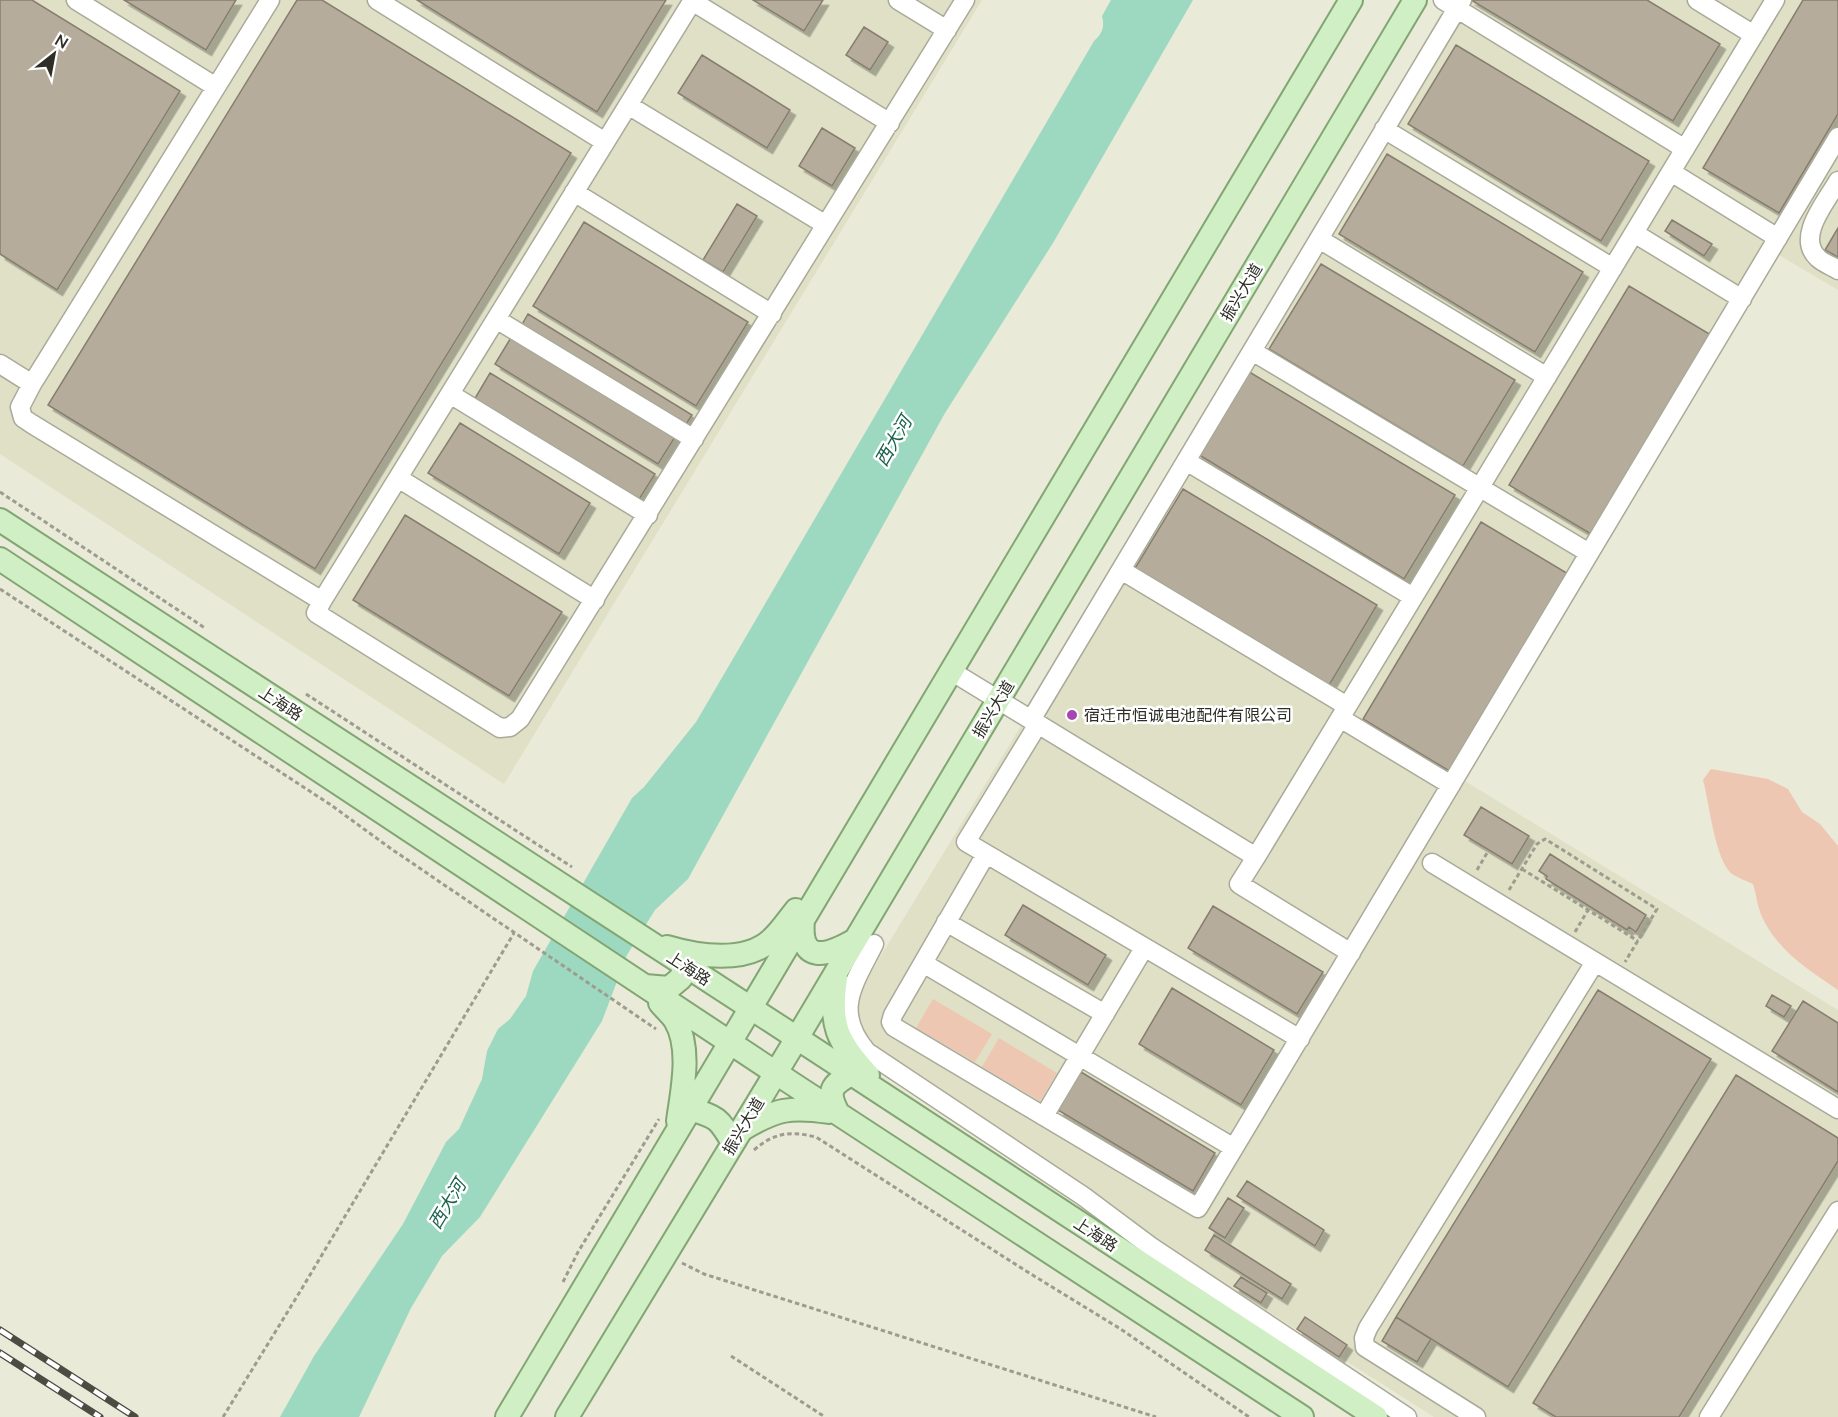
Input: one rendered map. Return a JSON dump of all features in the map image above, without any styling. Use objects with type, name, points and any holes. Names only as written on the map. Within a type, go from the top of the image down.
[{"type":"main road","points":[[668,1124],[690,1109],[1351,0]]},
{"type":"main road","name":"振兴大道","points":[[567,1417],[741,1142],[776,1073],[838,969],[865,942],[998,700],[1415,0]]},
{"type":"main road","name":"上海路","points":[[0,520],[1376,1417]]},
{"type":"main road","points":[[0,559],[776,1073],[1302,1417]]},
{"type":"main road","points":[[649,942],[688,953],[706,955],[728,956],[752,950],[770,941],[836,864]]},
{"type":"main road","points":[[802,920],[801,936],[805,945],[814,952],[824,954],[865,942]]},
{"type":"main road","points":[[645,986],[669,988],[681,978],[685,965]]},
{"type":"main road","points":[[838,969],[832,1004],[836,1028],[849,1054],[894,1102]]},
{"type":"main road","points":[[507,1417],[668,1124],[686,1070],[684,1047],[676,1021],[645,986]]},
{"type":"main road","points":[[838,1113],[831,1099],[833,1088],[839,1080],[852,1074]]},
{"type":"main road","points":[[690,1109],[714,1116],[741,1142],[761,1118],[781,1110],[802,1108],[838,1113]]},
{"type":"lane","points":[[76,0],[216,87]]},
{"type":"lane","points":[[270,0],[32,384],[20,407],[23,418],[322,601]]},
{"type":"lane","points":[[377,0],[605,142]]},
{"type":"lane","points":[[890,123],[692,0],[316,613],[500,728],[510,727],[520,719],[528,709],[890,123],[965,0]]},
{"type":"lane","points":[[898,0],[947,30]]},
{"type":"lane","points":[[1697,0],[1754,35]]},
{"type":"lane","points":[[1351,953],[1239,884],[1775,0]]},
{"type":"lane","points":[[1300,1040],[966,842],[1120,570],[1384,129],[1454,3],[1685,149]]},
{"type":"lane","points":[[628,105],[826,225]]},
{"type":"lane","points":[[1384,129],[1613,268]]},
{"type":"lane","points":[[986,854],[891,1022],[894,1027],[1198,1208],[1838,137]]},
{"type":"lane","points":[[1671,172],[1778,238]]},
{"type":"lane","points":[[1838,181],[1810,231],[1809,245],[1817,257],[1838,270]]},
{"type":"lane","points":[[574,192],[772,314]]},
{"type":"lane","points":[[1634,233],[1742,299]]},
{"type":"lane","points":[[1319,239],[1547,377]]},
{"type":"lane","points":[[496,319],[694,439]]},
{"type":"lane","points":[[1252,351],[1589,554]]},
{"type":"lane","points":[[0,364],[32,384]]},
{"type":"lane","points":[[450,394],[648,514]]},
{"type":"lane","points":[[1186,461],[1413,597]]},
{"type":"lane","points":[[398,478],[595,600]]},
{"type":"lane","points":[[1120,570],[1343,712],[1451,785]]},
{"type":"lane","points":[[951,671],[1256,857]]},
{"type":"lane","points":[[1432,863],[1838,1109]]},
{"type":"lane","points":[[946,922],[1105,1014]]},
{"type":"lane","points":[[865,942],[849,1004],[848,1019],[867,1052],[1083,1196],[1150,1246],[1407,1417]]},
{"type":"lane","points":[[1044,1116],[1144,948]]},
{"type":"lane","points":[[1476,1417],[1365,1347],[1364,1338],[1368,1328],[1595,962]]},
{"type":"lane","points":[[923,963],[1234,1148]]},
{"type":"lane","points":[[1709,1417],[1838,1211]]},
{"type":"path","points":[[0,492],[205,628]]},
{"type":"path","points":[[0,589],[331,805],[664,1034]]},
{"type":"path","points":[[302,691],[577,870]]},
{"type":"path","points":[[1500,905],[1540,840],[1545,839],[1657,909],[1617,975]]},
{"type":"path","points":[[1522,869],[1638,941]]},
{"type":"path","points":[[1567,945],[1588,910]]},
{"type":"path","points":[[223,1417],[514,932]]},
{"type":"path","points":[[563,1282],[578,1252],[668,1124]]},
{"type":"path","points":[[741,1142],[755,1148],[775,1136],[795,1132],[816,1137],[1119,1328],[1249,1417]]},
{"type":"path","points":[[687,1254],[681,1263],[704,1274],[1156,1417]]},
{"type":"path","points":[[731,1356],[825,1417]]},
{"type":"shaded area","points":[[0,0],[982,0],[504,784],[0,454]]},
{"type":"shaded area","points":[[1449,0],[1838,0],[1838,290],[1779,255],[1465,781],[1838,1010],[1838,1417],[1434,1417],[1181,1256],[840,1023],[1016,734]]},
{"type":"shaded area","points":[[1711,769],[1768,779],[1788,789],[1802,812],[1820,824],[1838,846],[1838,990],[1803,966],[1783,947],[1766,925],[1753,884],[1732,874],[1726,867],[1713,830],[1703,780]]},
{"type":"shaded area","points":[[933,999],[992,1034],[975,1062],[916,1028]]},
{"type":"shaded area","points":[[999,1038],[1057,1073],[1040,1101],[982,1067]]},
{"type":"water","name":"西大河","points":[[1111,0],[1193,0],[1053,243],[945,413],[688,879],[655,910],[627,955],[602,1021],[480,1217],[442,1256],[411,1308],[359,1417],[280,1417],[314,1356],[403,1224],[446,1142],[459,1129],[482,1079],[487,1051],[498,1029],[510,1019],[526,996],[533,971],[632,798],[644,787],[696,722],[1094,41],[1101,33],[1102,16]]},
{"type":"building","points":[[0,0],[32,0],[180,91],[57,290],[0,254]]},
{"type":"building","points":[[124,0],[236,0],[206,50]]},
{"type":"building","points":[[297,0],[322,0],[571,153],[315,569],[48,405]]},
{"type":"building","points":[[417,0],[666,0],[597,112]]},
{"type":"building","points":[[753,0],[823,0],[804,31]]},
{"type":"building","points":[[1471,0],[1647,0],[1720,44],[1673,121]]},
{"type":"building","points":[[1803,0],[1838,0],[1838,114],[1779,213],[1703,168]]},
{"type":"building","points":[[864,27],[888,42],[870,70],[846,55]]},
{"type":"building","points":[[1456,45],[1649,161],[1601,241],[1408,124]]},
{"type":"building","points":[[702,55],[790,110],[767,148],[678,93]]},
{"type":"building","points":[[822,128],[855,148],[832,186],[799,166]]},
{"type":"building","points":[[1387,154],[1583,272],[1535,352],[1339,234]]},
{"type":"building","points":[[737,204],[757,216],[723,272],[703,260]]},
{"type":"building","points":[[1672,220],[1712,244],[1704,256],[1665,231]]},
{"type":"building","points":[[584,222],[748,322],[696,406],[533,306]]},
{"type":"building","points":[[1838,228],[1838,257],[1825,250]]},
{"type":"building","points":[[1321,264],[1515,380],[1463,466],[1269,349]]},
{"type":"building","points":[[1629,286],[1711,335],[1591,534],[1509,485]]},
{"type":"building","points":[[528,314],[692,415],[683,429],[520,328]]},
{"type":"building","points":[[512,336],[675,437],[658,464],[495,364]]},
{"type":"building","points":[[1246,370],[1455,495],[1404,579],[1196,453]]},
{"type":"building","points":[[490,373],[655,474],[638,501],[474,400]]},
{"type":"building","points":[[460,423],[590,503],[559,554],[428,473]]},
{"type":"building","points":[[1183,489],[1377,605],[1328,687],[1134,570]]},
{"type":"building","points":[[405,515],[562,612],[509,696],[353,600]]},
{"type":"building","points":[[1481,522],[1570,575],[1451,772],[1363,719]]},
{"type":"building","points":[[1481,807],[1529,836],[1512,864],[1464,835]]},
{"type":"building","points":[[1550,854],[1646,915],[1636,932],[1629,927],[1627,930],[1546,879],[1547,876],[1539,871]]},
{"type":"building","points":[[1023,905],[1106,955],[1088,985],[1005,935]]},
{"type":"building","points":[[1213,906],[1323,972],[1297,1014],[1188,948]]},
{"type":"building","points":[[1172,988],[1274,1050],[1241,1105],[1139,1044]]},
{"type":"building","points":[[1598,990],[1711,1059],[1508,1387],[1396,1317]]},
{"type":"building","points":[[1772,995],[1791,1006],[1784,1017],[1766,1006]]},
{"type":"building","points":[[1803,1001],[1838,1023],[1838,1092],[1772,1051]]},
{"type":"building","points":[[1081,1072],[1215,1153],[1193,1191],[1058,1110]]},
{"type":"building","points":[[1736,1075],[1838,1138],[1838,1161],[1679,1417],[1556,1417],[1533,1403]]},
{"type":"building","points":[[1247,1181],[1324,1230],[1315,1246],[1237,1196]]},
{"type":"building","points":[[1228,1198],[1244,1208],[1225,1238],[1209,1228]]},
{"type":"building","points":[[1214,1235],[1291,1284],[1282,1299],[1205,1250]]},
{"type":"building","points":[[1241,1277],[1267,1293],[1261,1303],[1234,1286]]},
{"type":"building","points":[[1305,1317],[1347,1345],[1339,1357],[1297,1329]]},
{"type":"building","points":[[1396,1317],[1431,1339],[1417,1362],[1382,1341]]},
{"type":"railway","points":[[0,1330],[135,1417]]},
{"type":"railway","points":[[0,1353],[100,1417]]},
{"type":"place","name":"宿迁市恒诚电池配件有限公司","points":[[1072,715]]}]
